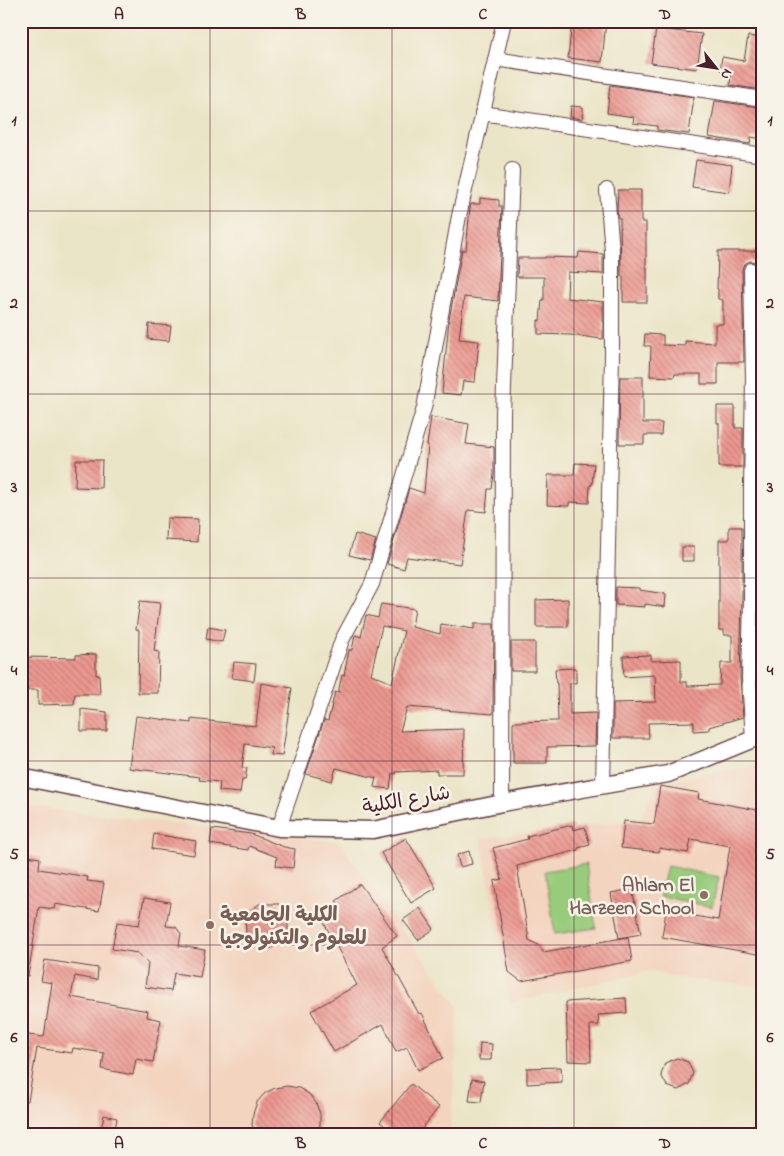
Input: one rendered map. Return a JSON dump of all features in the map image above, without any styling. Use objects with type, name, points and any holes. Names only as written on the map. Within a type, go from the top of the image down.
[{"type":"street","points":[[279,828],[342,640],[372,584],[424,408],[458,216],[504,21]]},
{"type":"street","points":[[495,59],[763,98]]},
{"type":"street","points":[[482,114],[763,155]]},
{"type":"street","points":[[502,803],[503,414],[512,170]]},
{"type":"street","points":[[603,786],[612,354],[612,251],[607,190]]},
{"type":"street","points":[[751,270],[754,380],[749,678],[758,737]]},
{"type":"street","name":"شارع الكلية","points":[[21,777],[279,828],[373,830],[502,803],[668,774],[758,737]]},
{"type":"shaded area","points":[[763,764],[763,987],[671,977],[651,971],[510,1003],[481,839],[640,819],[658,783]]},
{"type":"shaded area","name":"الكلية الجامعية للعلوم والتكنولوجيا","points":[[21,806],[339,842],[459,1008],[450,1135],[21,1135]]},
{"type":"green space","points":[[586,864],[596,928],[555,934],[545,871]]},
{"type":"green space","points":[[667,866],[719,877],[712,907],[660,896]]},
{"type":"building","points":[[572,21],[606,21],[602,62],[568,58]]},
{"type":"building","points":[[656,29],[702,34],[697,69],[651,63]]},
{"type":"building","points":[[748,36],[763,38],[761,90],[730,85],[731,72],[720,70],[722,57],[744,61]]},
{"type":"building","points":[[610,85],[694,97],[689,134],[657,130],[657,126],[633,123],[634,117],[607,113]]},
{"type":"building","points":[[715,101],[759,107],[758,111],[763,111],[763,139],[751,137],[750,144],[709,137]]},
{"type":"building","points":[[571,106],[583,107],[582,119],[570,117]]},
{"type":"building","points":[[696,160],[732,165],[729,192],[692,187]]},
{"type":"building","points":[[618,190],[641,190],[641,222],[646,222],[647,302],[623,302],[620,218],[618,218],[617,209]]},
{"type":"building","points":[[480,198],[499,200],[499,206],[502,206],[498,301],[464,297],[459,339],[479,341],[475,382],[463,381],[461,395],[442,393],[449,320],[462,250],[466,250],[470,208],[471,204],[480,204]]},
{"type":"building","points":[[718,251],[763,251],[763,290],[760,291],[760,270],[755,262],[750,261],[746,263],[742,270],[744,362],[718,362],[718,384],[701,384],[701,374],[675,374],[674,377],[650,376],[651,346],[644,346],[645,334],[663,335],[663,345],[685,346],[685,341],[715,343],[715,324],[723,324],[723,300],[718,299],[717,289]]},
{"type":"building","points":[[579,252],[603,254],[603,274],[568,272],[567,298],[603,302],[603,339],[538,334],[538,320],[540,321],[542,300],[544,300],[544,277],[517,277],[518,258],[578,258]]},
{"type":"building","points":[[149,324],[171,326],[169,341],[148,339]]},
{"type":"building","points":[[620,377],[643,377],[643,423],[662,423],[661,435],[644,435],[644,444],[619,444]]},
{"type":"building","points":[[717,406],[735,406],[735,428],[743,428],[743,467],[719,467]]},
{"type":"building","points":[[431,417],[469,424],[466,444],[494,447],[492,489],[488,489],[486,512],[468,510],[460,564],[407,557],[404,569],[387,564],[409,488],[424,493]]},
{"type":"building","points":[[76,460],[102,460],[101,488],[75,487]]},
{"type":"building","points":[[575,463],[594,464],[589,503],[569,502],[569,506],[547,505],[548,475],[574,475]]},
{"type":"building","points":[[167,518],[198,519],[197,542],[166,540]]},
{"type":"building","points":[[729,527],[742,527],[740,678],[743,717],[709,727],[709,730],[694,731],[694,722],[648,723],[649,738],[613,738],[613,703],[656,702],[655,675],[624,677],[623,656],[651,655],[651,661],[681,660],[681,682],[687,682],[687,686],[720,685],[721,663],[732,663],[732,635],[724,635],[724,630],[719,630],[719,540],[729,540]]},
{"type":"building","points":[[760,528],[763,528],[763,619],[759,619]]},
{"type":"building","points":[[355,534],[376,540],[370,560],[349,555]]},
{"type":"building","points":[[682,547],[694,547],[694,561],[682,561]]},
{"type":"building","points":[[616,587],[639,588],[639,590],[666,594],[665,607],[645,604],[645,607],[616,605]]},
{"type":"building","points":[[568,599],[568,627],[536,627],[536,600]]},
{"type":"building","points":[[140,601],[160,603],[154,651],[159,652],[158,693],[138,693],[139,630],[136,629]]},
{"type":"building","points":[[381,604],[415,609],[412,627],[440,634],[441,624],[474,629],[474,624],[494,624],[493,714],[407,707],[400,731],[464,729],[463,774],[437,774],[437,770],[396,772],[396,774],[392,773],[390,789],[374,787],[376,778],[336,768],[332,781],[306,774],[324,720],[328,721],[335,692],[338,693],[342,675],[344,676],[349,650],[352,650],[355,635],[361,637],[366,615],[378,618]],"holes":[[[382,626],[404,631],[392,683],[371,674]]]},
{"type":"building","points":[[208,627],[225,630],[222,642],[206,639]]},
{"type":"building","points":[[511,642],[535,642],[535,671],[511,671]]},
{"type":"building","points":[[96,654],[96,675],[99,675],[100,694],[75,694],[74,704],[38,705],[38,690],[21,690],[21,657],[76,658],[76,655]]},
{"type":"building","points":[[234,662],[256,664],[254,681],[232,678]]},
{"type":"building","points":[[763,667],[763,703],[759,704],[758,668]]},
{"type":"building","points":[[576,668],[576,683],[570,683],[570,714],[596,713],[595,746],[547,747],[547,763],[513,763],[513,722],[558,721],[555,669]]},
{"type":"building","points":[[261,683],[292,688],[282,756],[271,755],[272,748],[245,744],[242,768],[247,768],[245,780],[242,780],[240,793],[219,791],[220,782],[199,780],[200,777],[129,768],[136,716],[191,723],[191,719],[256,726]]},
{"type":"building","points":[[81,709],[107,712],[107,731],[81,731]]},
{"type":"building","points":[[660,786],[699,793],[698,799],[763,811],[763,955],[662,937],[666,911],[718,920],[730,846],[691,839],[688,853],[659,848],[659,852],[621,848],[624,821],[654,824]]},
{"type":"building","points":[[572,825],[573,830],[585,827],[590,845],[517,866],[529,940],[540,946],[543,952],[628,937],[632,961],[521,981],[509,972],[494,881],[502,879],[493,848],[528,839],[527,836]]},
{"type":"building","points":[[212,829],[251,834],[284,847],[295,849],[293,868],[276,866],[277,857],[249,846],[248,850],[210,844]]},
{"type":"building","points":[[154,834],[196,841],[194,855],[152,849]]},
{"type":"building","points":[[406,838],[436,888],[411,903],[381,853]]},
{"type":"building","points":[[469,851],[472,864],[460,867],[457,855]]},
{"type":"building","points":[[21,855],[40,858],[39,869],[88,877],[87,881],[104,883],[99,911],[55,904],[54,909],[39,907],[28,976],[21,975]]},
{"type":"building","points":[[360,884],[397,936],[382,947],[419,1014],[422,1013],[443,1058],[418,1070],[407,1047],[396,1052],[383,1024],[334,1052],[311,1011],[357,985],[321,917],[340,905],[336,901]]},
{"type":"building","points":[[632,889],[641,934],[619,938],[611,893]]},
{"type":"building","points":[[144,898],[170,902],[166,926],[176,927],[181,934],[179,946],[205,950],[200,977],[174,973],[171,991],[145,987],[148,964],[138,953],[112,949],[117,922],[139,925]]},
{"type":"building","points":[[259,904],[279,904],[288,915],[288,933],[271,948],[247,941],[245,916]]},
{"type":"building","points":[[420,908],[434,929],[418,940],[403,920]]},
{"type":"building","points":[[45,960],[98,968],[97,980],[75,976],[71,997],[148,1011],[147,1017],[161,1020],[153,1062],[136,1059],[133,1075],[102,1069],[104,1053],[73,1048],[72,1053],[37,1048],[28,1101],[21,1100],[21,1034],[44,1037],[52,983],[41,981]]},
{"type":"building","points":[[626,998],[627,1013],[598,1015],[599,1025],[590,1025],[591,1062],[568,1061],[566,1002]]},
{"type":"building","points":[[480,1043],[492,1044],[491,1060],[479,1060]]},
{"type":"building","points":[[677,1058],[688,1062],[693,1073],[689,1084],[678,1090],[667,1086],[661,1075],[665,1063]]},
{"type":"building","points":[[561,1067],[562,1082],[527,1084],[527,1068]]},
{"type":"building","points":[[472,1079],[484,1081],[481,1102],[469,1101]]},
{"type":"building","points":[[411,1084],[439,1107],[417,1135],[396,1135],[380,1122]]},
{"type":"building","points":[[287,1086],[299,1088],[309,1094],[316,1103],[320,1114],[320,1125],[317,1135],[256,1135],[252,1125],[257,1102],[265,1093],[275,1088]]},
{"type":"building","points":[[104,1115],[117,1118],[114,1135],[100,1135]]},
{"type":"place","name":"Ahlam El Harzeen School","points":[[704,895]]},
{"type":"place","name":"الكلية الجامعية للعلوم والتكنولوجيا","points":[[210,925]]}]
